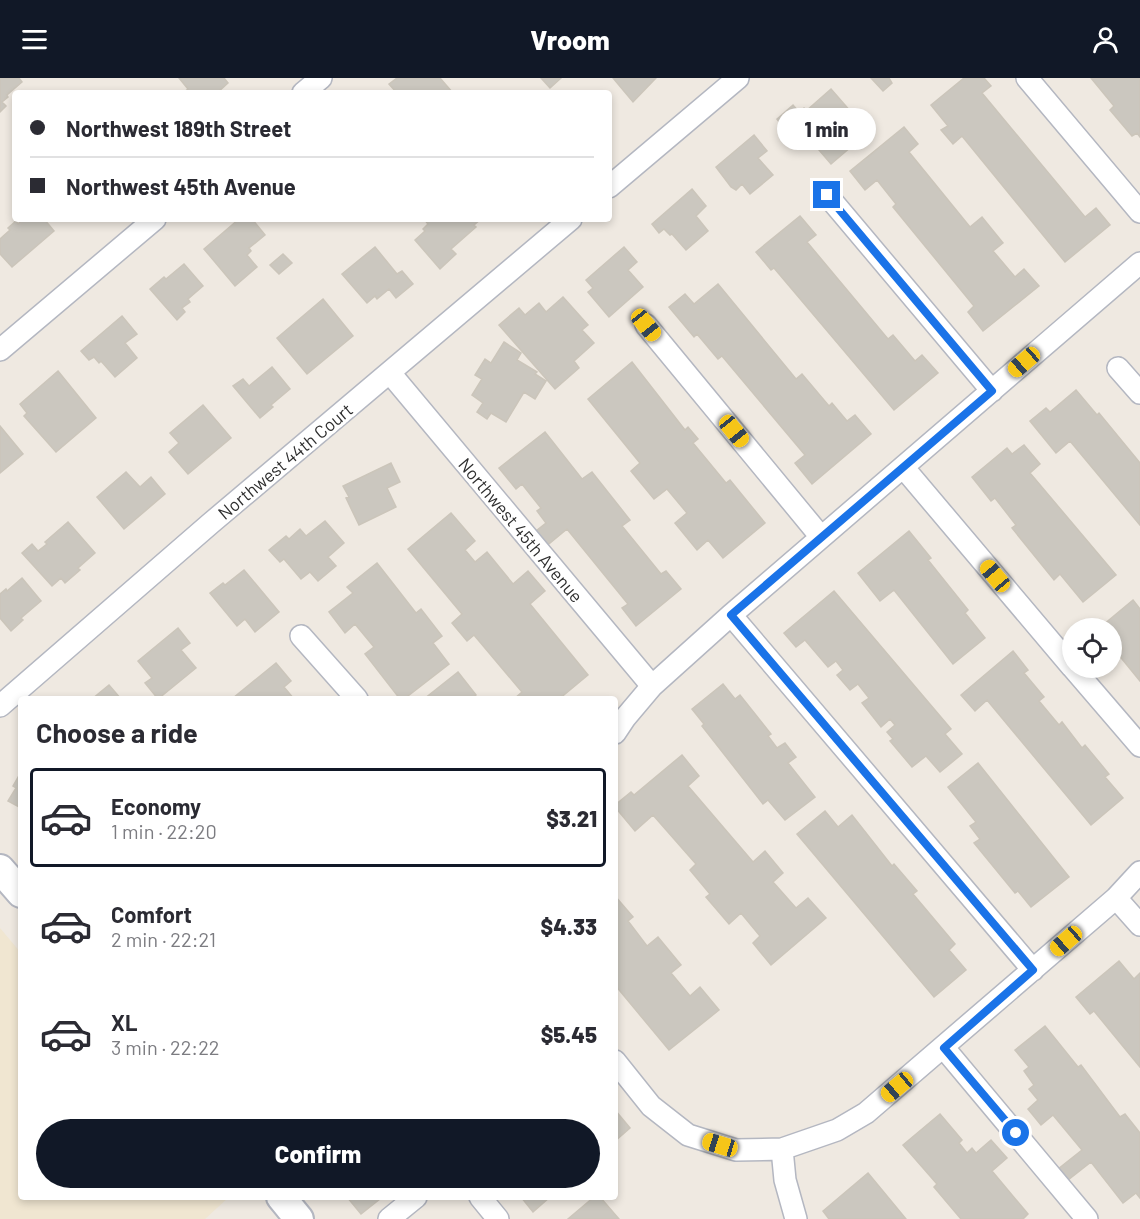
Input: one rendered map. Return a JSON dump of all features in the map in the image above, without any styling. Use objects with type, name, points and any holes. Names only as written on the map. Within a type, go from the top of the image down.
[{"type":"street","points":[[307,90],[321,78]]},
{"type":"street","points":[[612,184],[738,78]]},
{"type":"street","points":[[1028,78],[1140,212]]},
{"type":"street","points":[[827,195],[992,391]]},
{"type":"street","points":[[0,350],[151,222]]},
{"type":"street","name":"Northwest 44th Court","points":[[0,706],[211,523],[568,222]]},
{"type":"street","points":[[618,728],[652,686],[731,615],[1140,262]]},
{"type":"street","points":[[646,325],[821,537]]},
{"type":"street","points":[[1118,368],[1140,393]]},
{"type":"street","name":"Northwest 45th Avenue","points":[[390,373],[652,686]]},
{"type":"street","points":[[903,467],[1062,654]]},
{"type":"street","points":[[731,615],[1033,970]]},
{"type":"street","points":[[301,636],[354,696]]},
{"type":"street","points":[[1082,678],[1140,747]]},
{"type":"street","points":[[0,869],[18,890]]},
{"type":"street","points":[[618,1065],[651,1106],[688,1135],[736,1150],[782,1149],[837,1130],[866,1113],[944,1048],[1116,898],[1140,872]]},
{"type":"street","points":[[1116,898],[1140,925]]},
{"type":"street","points":[[944,1048],[1087,1219]]},
{"type":"street","points":[[782,1149],[785,1180],[796,1219]]},
{"type":"street","points":[[283,1200],[299,1219]]},
{"type":"street","points":[[390,1219],[412,1200]]},
{"type":"street","points":[[482,1200],[498,1219]]},
{"type":"shaded area","points":[[0,928],[18,949],[18,1200],[226,1200],[205,1219],[0,1219]]},
{"type":"building","points":[[0,78],[19,78],[22,82],[7,95],[8,97],[2,102],[6,106],[0,112]]},
{"type":"building","points":[[179,78],[224,78],[228,83],[220,90],[188,89]]},
{"type":"building","points":[[397,78],[440,78],[450,90],[394,90],[389,84]]},
{"type":"building","points":[[541,78],[561,78],[550,88]]},
{"type":"building","points":[[613,78],[656,78],[633,102]]},
{"type":"building","points":[[871,78],[889,78],[892,83],[883,91]]},
{"type":"building","points":[[964,78],[984,78],[991,86],[982,93],[1085,217],[1096,208],[1110,225],[1065,262],[962,136],[953,144],[941,130],[948,126],[931,105]]},
{"type":"building","points":[[1091,78],[1140,78],[1140,137],[1137,133],[1132,136],[1110,110],[1114,106]]},
{"type":"building","points":[[831,89],[851,112],[835,125],[851,147],[831,164],[813,143],[808,148],[791,127],[786,131],[777,119],[793,105],[799,112],[804,108],[806,111]]},
{"type":"building","points":[[904,127],[918,144],[909,152],[970,227],[982,217],[1003,243],[993,251],[1015,277],[1024,269],[1039,286],[983,331],[968,312],[974,306],[893,207],[896,204],[877,180],[865,190],[850,171]]},
{"type":"building","points":[[754,135],[767,151],[758,158],[773,175],[750,194],[742,184],[736,190],[731,187],[716,167]]},
{"type":"building","points":[[692,189],[706,206],[696,216],[708,231],[686,250],[672,234],[670,235],[664,229],[659,233],[652,224]]},
{"type":"building","points":[[800,216],[816,235],[807,242],[888,339],[893,335],[915,361],[922,355],[938,373],[894,410],[774,268],[771,270],[756,252]]},
{"type":"building","points":[[15,222],[18,224],[20,222],[46,222],[54,231],[12,267],[0,254],[0,239]]},
{"type":"building","points":[[236,222],[254,222],[265,235],[249,248],[251,251],[247,255],[257,267],[235,286],[204,249]]},
{"type":"building","points":[[426,222],[478,222],[474,225],[476,227],[451,249],[456,254],[440,269],[415,240],[425,231],[423,229],[428,224]]},
{"type":"building","points":[[375,247],[397,274],[402,271],[413,284],[396,298],[389,289],[377,299],[375,296],[367,303],[342,274]]},
{"type":"building","points":[[624,247],[637,262],[628,270],[643,287],[609,317],[588,292],[593,288],[586,280]]},
{"type":"building","points":[[283,254],[292,263],[279,274],[270,265]]},
{"type":"building","points":[[184,264],[203,286],[188,299],[190,302],[182,308],[185,312],[177,320],[150,289]]},
{"type":"building","points":[[718,284],[796,379],[802,374],[829,406],[832,403],[847,421],[855,415],[871,434],[812,484],[795,463],[805,455],[722,356],[718,359],[697,334],[694,337],[669,307],[685,294],[694,304]]},
{"type":"building","points":[[563,297],[588,325],[582,330],[594,343],[574,361],[579,368],[555,389],[499,325],[519,308],[525,315],[539,303],[546,312]]},
{"type":"building","points":[[323,299],[353,336],[307,374],[277,338]]},
{"type":"building","points":[[122,316],[137,334],[125,343],[137,358],[115,377],[101,361],[99,363],[94,357],[89,360],[81,351]]},
{"type":"building","points":[[504,342],[521,353],[517,360],[537,372],[535,374],[546,381],[535,399],[524,392],[506,422],[491,413],[487,419],[477,412],[483,403],[472,395],[482,379],[475,375],[485,359],[491,363]]},
{"type":"building","points":[[632,362],[685,430],[688,427],[698,439],[693,443],[726,483],[730,480],[765,523],[723,558],[708,540],[697,550],[675,523],[687,513],[667,489],[654,499],[631,471],[640,463],[588,399]]},
{"type":"building","points":[[272,367],[290,389],[260,418],[233,386],[243,379],[249,386]]},
{"type":"building","points":[[58,371],[96,418],[56,452],[24,416],[27,413],[20,404]]},
{"type":"building","points":[[1076,390],[1097,415],[1099,413],[1140,463],[1140,525],[1070,441],[1056,453],[1030,421],[1046,408],[1050,412]]},
{"type":"building","points":[[203,405],[231,438],[188,474],[169,452],[179,443],[170,433]]},
{"type":"building","points":[[0,426],[23,454],[0,473]]},
{"type":"building","points":[[545,432],[582,479],[592,472],[630,520],[622,526],[661,574],[666,571],[681,589],[636,626],[622,608],[628,604],[567,529],[544,548],[532,534],[546,523],[537,511],[541,508],[522,484],[516,489],[499,468]]},
{"type":"building","points":[[1024,445],[1040,464],[1030,473],[1116,575],[1083,602],[1060,574],[1054,580],[1012,528],[1016,525],[995,498],[991,501],[972,477],[1007,448],[1012,454]]},
{"type":"building","points":[[391,463],[400,482],[387,488],[396,507],[359,525],[343,486]]},
{"type":"building","points":[[126,472],[140,487],[151,477],[165,494],[124,529],[97,497]]},
{"type":"building","points":[[451,513],[475,541],[465,550],[475,562],[487,552],[513,584],[528,571],[545,591],[530,604],[588,675],[563,696],[517,696],[522,692],[474,635],[467,641],[452,623],[462,614],[408,549]]},
{"type":"building","points":[[325,521],[344,543],[328,557],[336,566],[318,581],[310,572],[301,579],[284,559],[280,562],[269,550],[286,536],[289,539],[300,529],[306,536]]},
{"type":"building","points":[[68,522],[95,553],[65,583],[61,578],[52,586],[22,553],[32,544],[38,551]]},
{"type":"building","points":[[909,531],[931,558],[928,560],[968,610],[965,613],[985,638],[953,664],[894,590],[880,601],[858,573]]},
{"type":"building","points":[[377,563],[416,613],[421,609],[442,636],[433,643],[449,664],[408,696],[398,696],[365,654],[374,647],[355,624],[345,633],[329,612],[353,593],[347,587]]},
{"type":"building","points":[[244,570],[279,612],[255,632],[245,619],[237,626],[210,593]]},
{"type":"building","points":[[22,578],[41,601],[21,618],[23,620],[11,631],[0,618],[0,594]]},
{"type":"building","points":[[834,591],[951,729],[945,734],[962,754],[940,772],[926,756],[912,767],[890,741],[893,739],[887,732],[895,725],[890,719],[881,727],[862,703],[869,698],[858,684],[850,690],[837,675],[843,670],[836,661],[828,667],[805,640],[796,647],[784,633]]},
{"type":"building","points":[[1133,600],[1140,609],[1140,681],[1122,659],[1122,618],[1111,618]]},
{"type":"building","points":[[178,628],[190,643],[181,650],[196,668],[162,696],[156,696],[145,683],[152,678],[138,661]]},
{"type":"building","points":[[1013,651],[1028,670],[1024,673],[1044,697],[1039,701],[1059,725],[1062,722],[1082,748],[1085,745],[1109,774],[1105,777],[1123,798],[1091,825],[987,700],[975,711],[961,695]]},
{"type":"building","points":[[276,663],[291,681],[284,687],[292,696],[235,696]]},
{"type":"building","points":[[458,672],[476,695],[475,696],[428,696]]},
{"type":"building","points":[[723,684],[735,699],[740,695],[771,734],[768,736],[777,748],[785,743],[796,757],[788,763],[815,797],[785,820],[768,800],[763,804],[702,726],[704,724],[692,709]]},
{"type":"building","points":[[109,685],[118,696],[96,696]]},
{"type":"building","points":[[682,755],[699,776],[688,786],[753,862],[765,851],[783,873],[773,882],[796,908],[808,898],[826,918],[771,965],[753,943],[760,936],[741,913],[729,924],[706,897],[710,894],[690,870],[696,864],[653,815],[635,831],[618,811],[618,803],[631,792],[634,795]]},
{"type":"building","points":[[978,763],[1069,877],[1031,907],[1018,891],[1015,893],[974,843],[980,839],[970,826],[976,822],[948,787]]},
{"type":"building","points":[[18,777],[18,806],[8,801],[16,788],[13,786]]},
{"type":"building","points":[[825,811],[838,827],[852,815],[892,866],[894,864],[917,891],[913,894],[955,944],[949,950],[966,970],[934,997],[797,834]]},
{"type":"building","points":[[618,900],[633,917],[628,921],[647,946],[658,937],[681,965],[671,973],[690,996],[700,987],[719,1010],[669,1050],[618,989]]},
{"type":"building","points":[[1119,961],[1134,979],[1140,973],[1140,1067],[1094,1011],[1090,1014],[1076,997]]},
{"type":"building","points":[[1045,1026],[1078,1067],[1081,1065],[1120,1117],[1125,1114],[1140,1133],[1140,1198],[1136,1193],[1123,1203],[1091,1162],[1068,1180],[1058,1169],[1082,1150],[1053,1115],[1041,1125],[1028,1109],[1038,1100],[1029,1089],[1034,1085],[1024,1071],[1029,1067],[1015,1050]]},
{"type":"building","points":[[618,1114],[630,1128],[618,1138]]},
{"type":"building","points":[[940,1114],[962,1140],[959,1143],[967,1153],[972,1148],[976,1153],[991,1140],[1007,1158],[992,1171],[1028,1214],[1023,1219],[961,1219],[934,1187],[937,1184],[903,1145]]},
{"type":"building","points":[[868,1173],[906,1219],[829,1219],[823,1211]]},
{"type":"building","points":[[349,1200],[379,1200],[361,1214]]},
{"type":"building","points":[[523,1200],[547,1200],[533,1212]]},
{"type":"building","points":[[590,1200],[603,1200],[619,1219],[568,1219]]},
{"type":"route","points":[[827,195],[992,391],[731,615],[1033,970],[944,1048],[1016,1133]]}]
